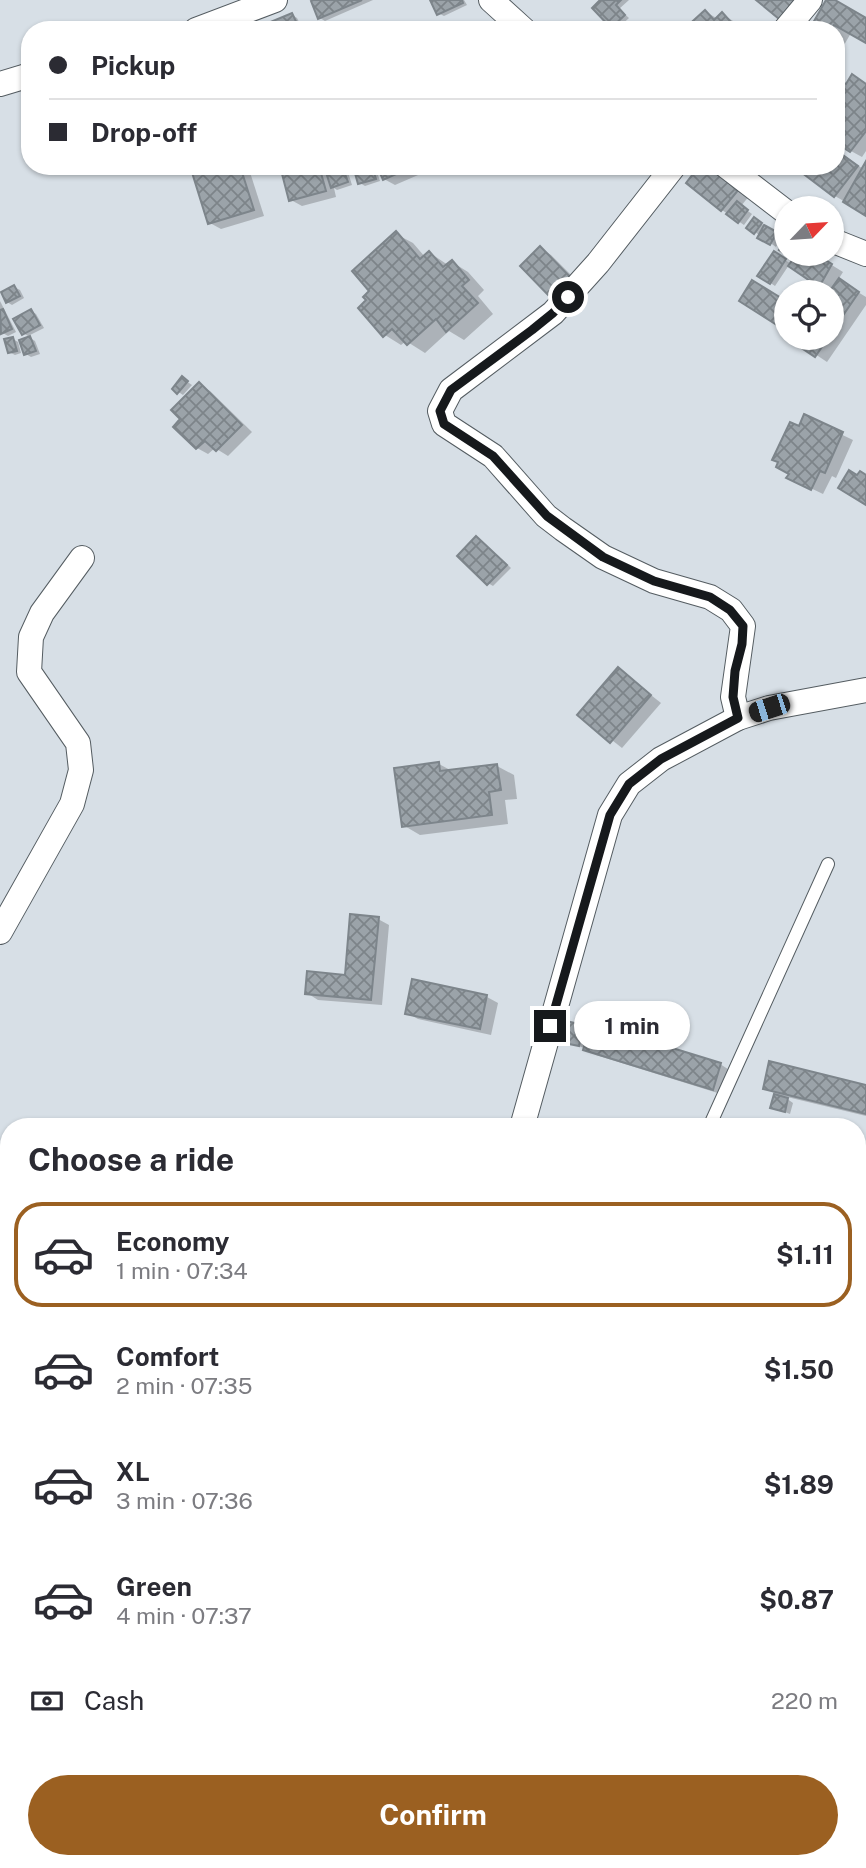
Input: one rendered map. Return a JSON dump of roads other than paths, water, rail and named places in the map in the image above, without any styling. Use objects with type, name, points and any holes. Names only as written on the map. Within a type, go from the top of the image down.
[{"type":"street","points":[[220,21],[275,0]]},
{"type":"street","points":[[491,0],[514,21]]},
{"type":"street","points":[[792,21],[810,0]]},
{"type":"street","points":[[0,84],[21,78]]},
{"type":"street","points":[[667,175],[598,263],[553,313],[451,390],[440,411],[444,424],[493,456],[547,516],[603,557],[654,581],[710,597],[730,610],[743,626],[733,697],[738,718]]},
{"type":"street","points":[[738,175],[774,203]]},
{"type":"street","points":[[844,245],[866,254]]},
{"type":"street","points":[[0,932],[72,804],[81,770],[78,743],[29,672],[32,637],[42,613],[82,558]]},
{"type":"street","points":[[525,1118],[610,815],[629,784],[661,759],[738,718],[769,708],[866,690]]},
{"type":"lane","points":[[713,1118],[828,864]]}]
